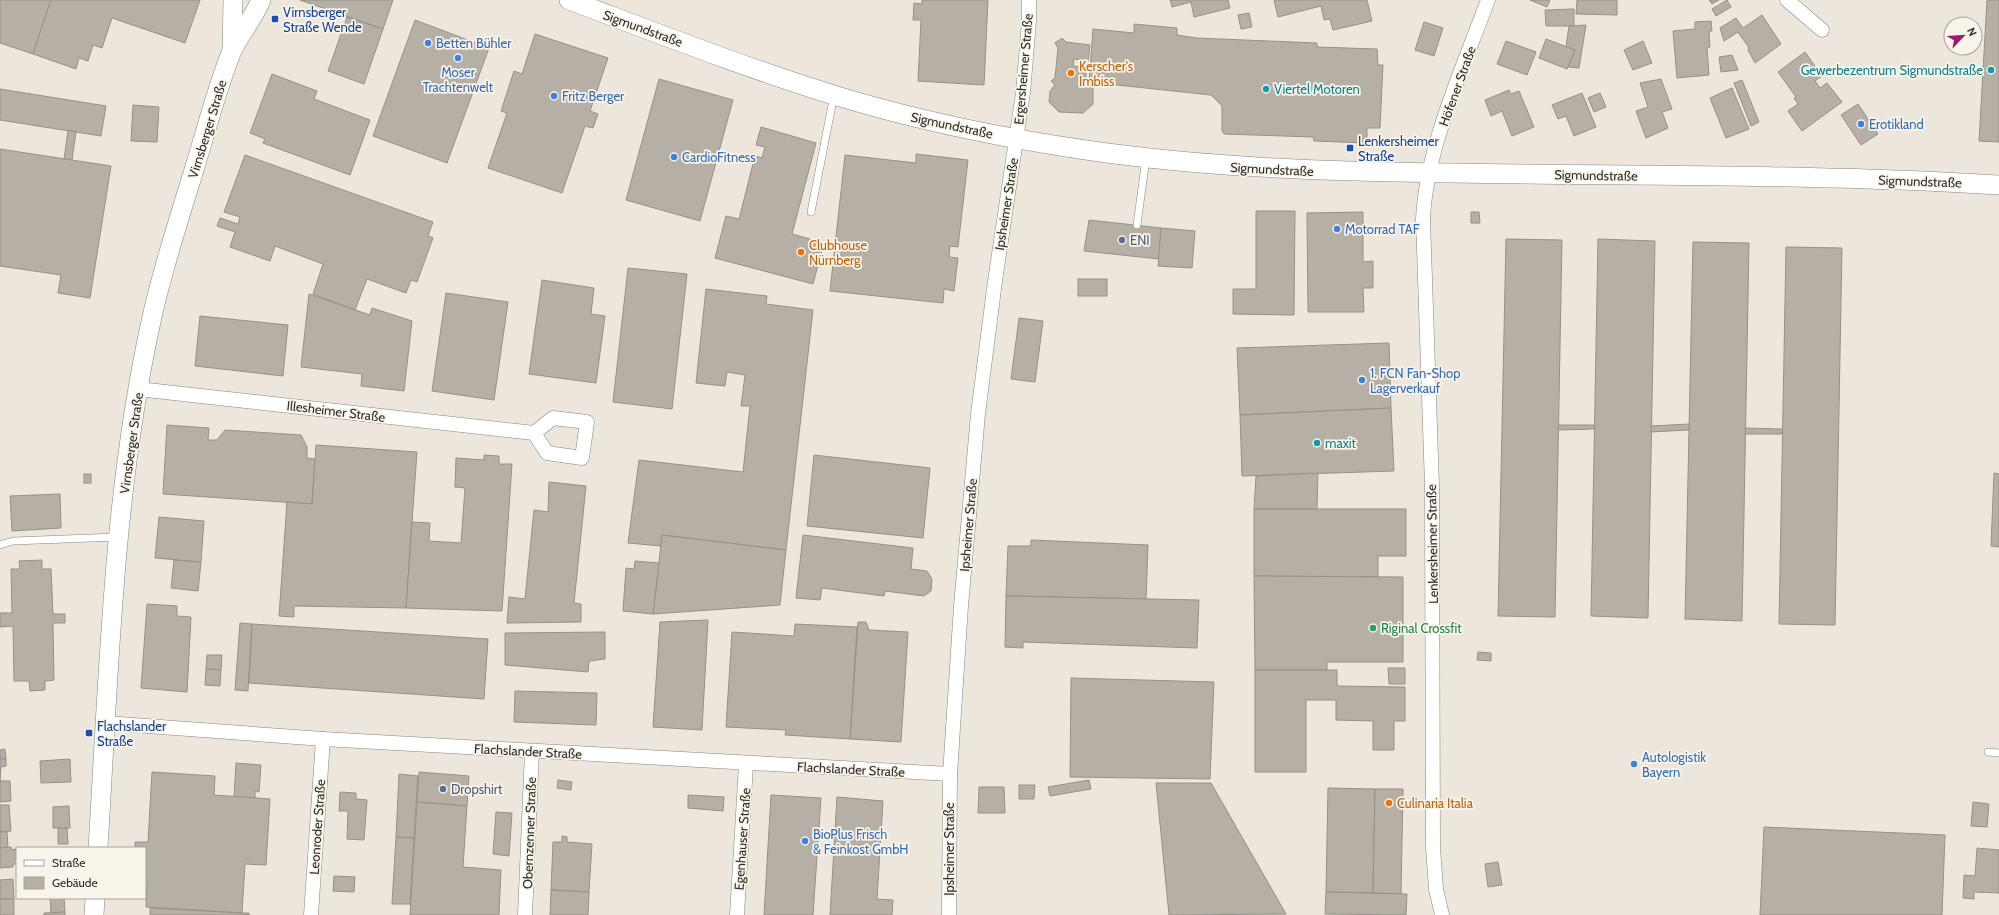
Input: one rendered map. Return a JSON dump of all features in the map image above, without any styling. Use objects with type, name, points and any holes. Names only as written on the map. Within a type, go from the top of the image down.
[{"type":"main road","name":"Virnsberger Straße","points":[[232,51],[233,0]]},
{"type":"main road","name":"Virnsberger Straße","points":[[98,847],[119,537],[131,434],[138,389],[152,317],[163,273],[232,51],[256,12],[261,0]]},
{"type":"main road","name":"Sigmundstraße","points":[[569,0],[673,39],[834,95],[908,115],[1016,138],[1146,158],[1265,169],[1851,178],[1999,185]]},
{"type":"main road","points":[[94,915],[95,899]]},
{"type":"street","name":"Ergersheimer Straße","points":[[1016,138],[1026,69],[1029,0]]},
{"type":"street","name":"Höfener Straße","points":[[1429,172],[1440,133],[1488,0]]},
{"type":"street","points":[[1787,0],[1822,30]]},
{"type":"street","name":"Ipsheimer Straße","points":[[949,915],[950,774],[960,606],[978,414],[995,281],[1016,138]]},
{"type":"street","name":"Lenkersheimer Straße","points":[[1429,172],[1423,219],[1432,486],[1433,847],[1436,889],[1442,915]]},
{"type":"street","name":"Illesheimer Straße","points":[[138,389],[534,433]]},
{"type":"street","name":"Flachslander Straße","points":[[106,723],[323,739],[746,764],[950,774]]},
{"type":"street","name":"Leonroder Straße","points":[[311,915],[323,739]]},
{"type":"street","name":"Obernzenner Straße","points":[[525,915],[532,751]]},
{"type":"street","name":"Egenhauser Straße","points":[[737,915],[746,764]]},
{"type":"lane","points":[[811,212],[834,95]]},
{"type":"lane","points":[[1137,225],[1146,158]]},
{"type":"lane","points":[[0,545],[13,541],[119,537]]},
{"type":"lane","points":[[1988,752],[1999,753]]},
{"type":"building","points":[[0,0],[51,0],[33,54],[0,43]]},
{"type":"building","points":[[51,0],[200,0],[185,43],[112,18],[102,48],[93,45],[88,61],[79,58],[76,69],[33,54]]},
{"type":"building","points":[[300,0],[393,0],[383,29]]},
{"type":"building","points":[[922,0],[988,0],[984,85],[918,81],[921,20],[913,20],[914,3],[922,4]]},
{"type":"building","points":[[1170,0],[1228,0],[1230,8],[1194,17],[1191,2],[1172,7]]},
{"type":"building","points":[[1274,0],[1367,0],[1372,21],[1333,30],[1330,19],[1324,20],[1321,6],[1278,17]]},
{"type":"building","points":[[1530,0],[1550,0],[1547,7]]},
{"type":"building","points":[[1577,0],[1617,0],[1617,15],[1576,14]]},
{"type":"building","points":[[1709,0],[1719,0],[1712,4]]},
{"type":"building","points":[[1727,0],[1731,7],[1716,16],[1712,9]]},
{"type":"building","name":"Gewerbezentrum Sigmundstraße","points":[[1987,0],[1999,0],[1999,142],[1979,141]]},
{"type":"building","points":[[1574,9],[1574,26],[1546,26],[1545,10]]},
{"type":"building","points":[[1249,13],[1252,27],[1241,29],[1238,15]]},
{"type":"building","points":[[1762,15],[1781,44],[1755,63],[1748,50],[1749,48],[1738,32],[1724,41],[1720,28],[1736,18],[1743,28]]},
{"type":"building","points":[[347,17],[383,29],[364,84],[328,71]]},
{"type":"building","points":[[415,20],[489,48],[447,163],[373,136]]},
{"type":"building","points":[[1711,21],[1712,31],[1709,31],[1710,47],[1707,48],[1709,75],[1677,78],[1673,31],[1695,29],[1695,22]]},
{"type":"building","points":[[1424,22],[1443,28],[1434,56],[1415,50]]},
{"type":"building","name":"Viertel Motoren","points":[[1134,24],[1177,28],[1177,35],[1196,38],[1317,43],[1317,47],[1377,49],[1378,65],[1383,65],[1380,128],[1367,128],[1367,143],[1314,141],[1313,137],[1224,134],[1222,131],[1222,106],[1211,95],[1089,82],[1093,29],[1134,33]]},
{"type":"building","points":[[1586,25],[1579,68],[1568,67],[1575,50],[1566,47],[1569,26]]},
{"type":"building","points":[[535,34],[608,58],[590,111],[598,114],[593,128],[585,126],[562,193],[488,168],[507,113],[501,111],[514,71],[522,74]]},
{"type":"building","name":"Kerscher's Imbiss","points":[[1062,38],[1066,42],[1090,45],[1088,61],[1074,59],[1073,66],[1086,67],[1086,85],[1093,86],[1093,104],[1083,113],[1059,112],[1049,102],[1050,91],[1055,85],[1051,81],[1055,78],[1058,48],[1055,43]]},
{"type":"building","points":[[1546,39],[1575,50],[1567,69],[1539,58]]},
{"type":"building","points":[[1506,41],[1536,52],[1527,75],[1497,64]]},
{"type":"building","points":[[1643,41],[1652,63],[1633,70],[1624,50]]},
{"type":"building","points":[[1805,52],[1822,76],[1815,81],[1820,88],[1827,83],[1842,102],[1802,131],[1788,111],[1798,104],[1794,98],[1796,97],[1778,72]]},
{"type":"building","points":[[1732,55],[1738,70],[1721,72],[1719,57]]},
{"type":"building","points":[[272,74],[317,91],[314,99],[370,120],[350,175],[263,143],[265,139],[250,133]]},
{"type":"building","points":[[659,79],[733,100],[700,221],[626,200]]},
{"type":"building","points":[[1661,79],[1672,109],[1662,112],[1668,128],[1646,138],[1636,111],[1648,107],[1640,83]]},
{"type":"building","points":[[1742,80],[1759,122],[1751,126],[1734,83]]},
{"type":"building","points":[[1732,88],[1749,129],[1726,138],[1710,98]]},
{"type":"building","points":[[0,89],[106,106],[101,136],[0,120]]},
{"type":"building","points":[[1509,90],[1511,94],[1519,91],[1534,127],[1512,136],[1502,111],[1491,116],[1485,100]]},
{"type":"building","points":[[1582,93],[1596,127],[1574,136],[1566,116],[1558,119],[1552,105]]},
{"type":"building","points":[[1600,93],[1606,107],[1594,112],[1588,98]]},
{"type":"building","points":[[1858,104],[1878,134],[1861,145],[1841,115]]},
{"type":"building","points":[[133,105],[159,107],[157,142],[131,141]]},
{"type":"building","points":[[761,127],[816,143],[792,234],[824,243],[813,284],[715,258],[726,216],[739,219],[755,156],[762,158],[765,147],[756,145]]},
{"type":"building","points":[[68,130],[76,132],[72,160],[64,159]]},
{"type":"building","points":[[0,149],[111,166],[90,298],[58,293],[61,275],[0,266]]},
{"type":"building","points":[[916,154],[968,160],[958,247],[950,246],[949,257],[958,258],[954,291],[944,289],[943,303],[830,291],[845,155],[916,163]]},
{"type":"building","points":[[245,155],[433,222],[428,236],[433,238],[417,282],[411,280],[406,293],[367,279],[355,310],[313,294],[323,264],[275,246],[270,261],[230,247],[235,232],[217,226],[220,218],[238,224],[240,217],[224,212]]},
{"type":"building","points":[[1256,211],[1295,211],[1294,315],[1233,314],[1233,289],[1256,289]]},
{"type":"building","points":[[1363,212],[1363,262],[1373,261],[1373,288],[1363,288],[1364,312],[1308,312],[1307,213]]},
{"type":"building","points":[[1471,212],[1479,212],[1480,223],[1471,223]]},
{"type":"building","points":[[1089,220],[1161,228],[1159,259],[1084,251]]},
{"type":"building","points":[[1161,228],[1195,231],[1192,268],[1158,266]]},
{"type":"building","points":[[1506,239],[1562,240],[1555,617],[1498,616]]},
{"type":"building","points":[[1598,239],[1655,241],[1648,618],[1591,616]]},
{"type":"building","points":[[1693,242],[1749,243],[1742,621],[1685,619]]},
{"type":"building","points":[[1786,247],[1842,248],[1835,625],[1779,624]]},
{"type":"building","points":[[628,268],[687,274],[672,409],[613,402]]},
{"type":"building","points":[[1078,279],[1107,279],[1107,296],[1078,296]]},
{"type":"building","points":[[542,280],[594,288],[591,314],[605,316],[596,383],[529,374]]},
{"type":"building","points":[[706,289],[767,296],[766,304],[813,310],[786,550],[662,535],[661,546],[628,543],[639,460],[743,472],[750,406],[741,406],[745,375],[727,372],[725,386],[696,383]]},
{"type":"building","points":[[446,293],[508,302],[494,400],[432,391]]},
{"type":"building","points":[[309,294],[370,315],[372,308],[412,321],[404,391],[361,386],[362,374],[301,367]]},
{"type":"building","points":[[200,316],[288,325],[283,376],[195,366]]},
{"type":"building","points":[[1019,318],[1043,321],[1035,382],[1011,379]]},
{"type":"building","points":[[1389,343],[1391,408],[1240,415],[1237,348]]},
{"type":"building","name":"maxit","points":[[1391,408],[1394,471],[1242,476],[1240,415]]},
{"type":"building","points":[[1689,424],[1689,430],[1651,432],[1651,426]]},
{"type":"building","points":[[167,425],[209,428],[208,440],[217,440],[225,430],[301,435],[307,447],[307,458],[315,459],[312,504],[163,494]]},
{"type":"building","points":[[1558,425],[1595,425],[1595,429],[1558,430]]},
{"type":"building","points":[[1745,428],[1782,429],[1782,434],[1745,434]]},
{"type":"building","points":[[316,445],[417,452],[406,608],[294,606],[294,617],[279,616],[287,502],[312,504]]},
{"type":"building","points":[[484,455],[499,456],[499,464],[512,464],[502,611],[406,608],[412,522],[430,523],[429,541],[461,543],[465,488],[455,487],[456,458],[484,460]]},
{"type":"building","points":[[814,455],[930,468],[923,538],[807,526]]},
{"type":"building","points":[[1318,473],[1317,509],[1254,509],[1256,476]]},
{"type":"building","points":[[1994,473],[1999,474],[1999,547],[1991,546]]},
{"type":"building","points":[[84,474],[91,474],[91,483],[84,483]]},
{"type":"building","points":[[549,482],[586,486],[574,603],[581,604],[581,622],[507,623],[509,597],[525,599],[534,510],[548,512]]},
{"type":"building","points":[[60,494],[61,528],[12,531],[10,496]]},
{"type":"building","points":[[1254,509],[1406,509],[1406,556],[1378,556],[1378,577],[1254,576]]},
{"type":"building","points":[[159,517],[204,521],[201,562],[155,558]]},
{"type":"building","points":[[662,535],[786,550],[780,605],[653,614]]},
{"type":"building","points":[[803,535],[913,548],[911,569],[927,571],[932,579],[931,591],[924,596],[885,591],[884,596],[822,588],[820,600],[796,598]]},
{"type":"building","points":[[1031,540],[1148,545],[1146,599],[1006,596],[1008,546],[1031,546]]},
{"type":"building","points":[[42,560],[42,569],[51,569],[53,614],[65,614],[65,623],[53,623],[54,680],[45,681],[45,690],[30,691],[29,681],[14,681],[13,626],[0,627],[0,613],[12,613],[11,569],[20,569],[19,561]]},
{"type":"building","points":[[174,560],[201,562],[198,591],[171,588]]},
{"type":"building","points":[[635,561],[659,563],[653,614],[623,611],[626,568],[634,569]]},
{"type":"building","points":[[1254,576],[1403,577],[1403,662],[1327,662],[1327,670],[1255,670]]},
{"type":"building","points":[[1006,596],[1199,600],[1197,648],[1023,642],[1023,648],[1005,647]]},
{"type":"building","points":[[147,604],[177,606],[177,616],[191,617],[187,692],[141,688]]},
{"type":"building","points":[[708,620],[702,730],[653,727],[660,622]]},
{"type":"building","points":[[858,622],[866,622],[869,630],[908,632],[901,742],[850,739]]},
{"type":"building","points":[[240,623],[252,624],[248,691],[235,690]]},
{"type":"building","points":[[252,624],[488,639],[484,699],[249,683]]},
{"type":"building","points":[[795,624],[857,627],[850,739],[785,735],[786,730],[726,727],[732,632],[794,636]]},
{"type":"building","points":[[605,632],[605,659],[589,661],[588,672],[505,665],[505,633]]},
{"type":"building","points":[[1478,652],[1491,653],[1491,661],[1477,660]]},
{"type":"building","points":[[207,655],[222,655],[221,670],[206,669]]},
{"type":"building","points":[[1388,668],[1405,668],[1405,684],[1389,684]]},
{"type":"building","points":[[206,669],[221,670],[220,686],[205,685]]},
{"type":"building","points":[[1255,670],[1337,670],[1337,686],[1405,687],[1405,721],[1394,721],[1394,750],[1373,750],[1373,721],[1336,720],[1336,700],[1306,700],[1306,772],[1255,772]]},
{"type":"building","points":[[1071,678],[1214,682],[1210,779],[1070,777]]},
{"type":"building","points":[[515,691],[597,693],[596,725],[514,722]]},
{"type":"building","points":[[5,749],[6,759],[0,759],[0,750]]},
{"type":"building","points":[[0,759],[6,759],[6,766],[1,767],[0,781]]},
{"type":"building","points":[[70,759],[71,782],[41,783],[40,761]]},
{"type":"building","points":[[236,763],[261,765],[259,792],[255,791],[255,798],[234,797]]},
{"type":"building","points":[[152,772],[215,776],[214,795],[270,799],[266,865],[245,864],[242,913],[146,907],[146,847],[135,847],[135,842],[148,842]]},
{"type":"building","points":[[419,772],[469,776],[467,806],[417,802]]},
{"type":"building","points":[[399,774],[418,776],[414,838],[396,837]]},
{"type":"building","points":[[558,780],[572,782],[571,790],[557,788]]},
{"type":"building","points":[[1089,780],[1091,789],[1050,796],[1048,787]]},
{"type":"building","points":[[0,781],[10,781],[11,801],[0,802]]},
{"type":"building","points":[[1156,783],[1211,783],[1286,914],[1169,915]]},
{"type":"building","points":[[1019,785],[1035,785],[1034,799],[1019,799]]},
{"type":"building","points":[[979,787],[1004,787],[1005,813],[978,813]]},
{"type":"building","points":[[1328,788],[1375,789],[1373,893],[1326,892]]},
{"type":"building","points":[[1375,789],[1403,789],[1401,894],[1373,893]]},
{"type":"building","points":[[340,792],[356,793],[356,799],[367,800],[364,840],[347,839],[348,811],[339,811]]},
{"type":"building","points":[[688,795],[724,797],[723,811],[688,808]]},
{"type":"building","points":[[771,795],[821,798],[813,915],[764,915]]},
{"type":"building","points":[[837,797],[883,801],[877,899],[893,900],[892,915],[830,915]]},
{"type":"building","points":[[417,802],[467,806],[463,867],[501,870],[499,915],[410,915]]},
{"type":"building","points":[[1973,802],[1989,804],[1987,827],[1971,826]]},
{"type":"building","points":[[0,805],[9,805],[11,831],[0,832]]},
{"type":"building","points":[[69,806],[70,828],[53,828],[53,807]]},
{"type":"building","points":[[496,812],[512,813],[509,856],[493,854]]},
{"type":"building","points":[[1764,827],[1945,835],[1942,915],[1760,915]]},
{"type":"building","points":[[58,828],[67,828],[68,844],[58,844]]},
{"type":"building","points":[[0,832],[7,832],[8,848],[0,848]]},
{"type":"building","points":[[562,836],[567,837],[567,842],[592,844],[589,892],[551,890],[553,842],[562,842]]},
{"type":"building","points":[[396,837],[414,838],[410,904],[392,904]]},
{"type":"building","points":[[11,847],[12,850],[16,849],[16,864],[13,864],[13,867],[0,868],[0,848]]},
{"type":"building","points":[[1977,848],[1999,850],[1999,893],[1974,892],[1974,899],[1963,898],[1964,875],[1975,876]]},
{"type":"building","points":[[1498,862],[1502,885],[1488,887],[1485,864]]},
{"type":"building","points":[[334,876],[355,877],[354,892],[333,891]]},
{"type":"building","points":[[13,879],[14,899],[0,899],[0,880]]},
{"type":"building","points":[[551,890],[589,892],[588,915],[550,915]]},
{"type":"building","points":[[1326,892],[1407,894],[1406,915],[1325,914]]},
{"type":"building","points":[[0,899],[14,899],[14,915],[0,915]]},
{"type":"building","points":[[50,899],[64,899],[65,912],[51,913]]},
{"type":"building","points":[[150,908],[249,913],[249,915],[150,915]]},
{"type":"building","points":[[65,912],[65,915],[44,915],[44,913]]},
{"type":"place","name":"Virnsberger Straße Wende","points":[[275,19]]},
{"type":"place","name":"Betten Bühler","points":[[428,43]]},
{"type":"place","name":"Moser Trachtenwelt","points":[[458,58]]},
{"type":"place","name":"Gewerbezentrum Sigmundstraße","points":[[1991,70]]},
{"type":"place","name":"Kerscher's Imbiss","points":[[1071,73]]},
{"type":"place","name":"Viertel Motoren","points":[[1266,89]]},
{"type":"place","name":"Fritz Berger","points":[[554,96]]},
{"type":"place","name":"Erotikland","points":[[1861,124]]},
{"type":"place","name":"Lenkersheimer Straße","points":[[1350,148]]},
{"type":"place","name":"CardioFitness","points":[[674,157]]},
{"type":"place","name":"Motorrad TAF","points":[[1337,229]]},
{"type":"place","name":"ENI","points":[[1122,240]]},
{"type":"place","name":"Clubhouse Nürnberg","points":[[801,252]]},
{"type":"place","name":"1. FCN Fan-Shop Lagerverkauf","points":[[1362,380]]},
{"type":"place","name":"maxit","points":[[1317,443]]},
{"type":"place","name":"Riginal Crossfit","points":[[1373,628]]},
{"type":"place","name":"Flachslander Straße","points":[[89,733]]},
{"type":"place","name":"Autologistik Bayern","points":[[1634,764]]},
{"type":"place","name":"Dropshirt","points":[[443,789]]},
{"type":"place","name":"Culinaria Italia","points":[[1389,803]]},
{"type":"place","name":"BioPlus Frisch & Feinkost GmbH","points":[[805,841]]}]
